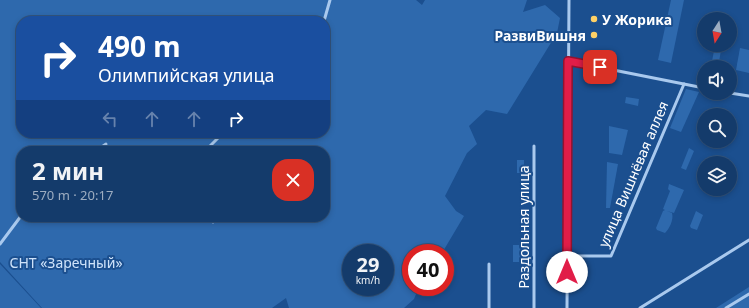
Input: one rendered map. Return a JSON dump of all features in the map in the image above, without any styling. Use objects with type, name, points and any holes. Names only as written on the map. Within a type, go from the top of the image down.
[{"type":"street","points":[[325,16],[330,0]]},
{"type":"street","points":[[567,308],[569,0]]},
{"type":"street","points":[[568,61],[697,87]]},
{"type":"street","name":"улица Вишнёвая аллея","points":[[567,256],[611,256],[684,84]]},
{"type":"street","points":[[737,94],[749,96]]},
{"type":"street","points":[[210,146],[218,138]]},
{"type":"street","name":"Раздольная улица","points":[[534,146],[534,308]]},
{"type":"street","points":[[0,244],[16,222]]},
{"type":"street","points":[[640,308],[749,240]]},
{"type":"street","points":[[489,264],[489,308]]},
{"type":"street","points":[[551,272],[567,272]]},
{"type":"street","points":[[726,308],[749,294]]},
{"type":"green space","name":"СНТ «Заречный»","points":[[0,0],[416,0],[422,5],[425,0],[527,0],[523,12],[545,5],[560,18],[557,33],[507,114],[486,110],[469,126],[477,144],[467,153],[445,196],[456,211],[464,216],[447,244],[402,244],[402,296],[415,296],[414,299],[404,308],[289,308],[286,298],[272,308],[42,308],[0,262]]},
{"type":"green space","points":[[671,0],[684,0],[671,63],[658,60]]},
{"type":"green space","points":[[740,48],[749,50],[749,73],[737,70]]},
{"type":"green space","points":[[714,52],[721,52],[719,60],[712,60]]},
{"type":"green space","points":[[686,89],[697,92],[697,96],[681,132],[670,128]]},
{"type":"green space","points":[[626,97],[639,99],[638,106],[625,103]]},
{"type":"green space","points":[[609,126],[628,130],[622,155],[609,153]]},
{"type":"green space","points":[[689,148],[694,151],[686,170],[681,168]]},
{"type":"green space","points":[[517,160],[524,160],[524,173],[517,173]]},
{"type":"green space","points":[[607,162],[618,164],[610,208],[606,208]]},
{"type":"green space","points":[[669,184],[684,190],[674,213],[667,211],[672,213],[672,221],[670,227],[665,233],[657,230],[656,228],[663,211],[665,210],[663,209],[670,191],[668,189]]},
{"type":"green space","points":[[696,211],[703,215],[697,230],[691,228],[690,226]]},
{"type":"green space","points":[[513,245],[526,245],[526,262],[513,262]]},
{"type":"green space","points":[[0,264],[41,308],[0,308]]},
{"type":"green space","points":[[749,287],[749,308],[716,308]]},
{"type":"place","name":"У Жорика","points":[[594,19]]},
{"type":"place","name":"РазвиВишня","points":[[594,35]]},
{"type":"route","points":[[567,272],[568,61],[600,67]]}]
